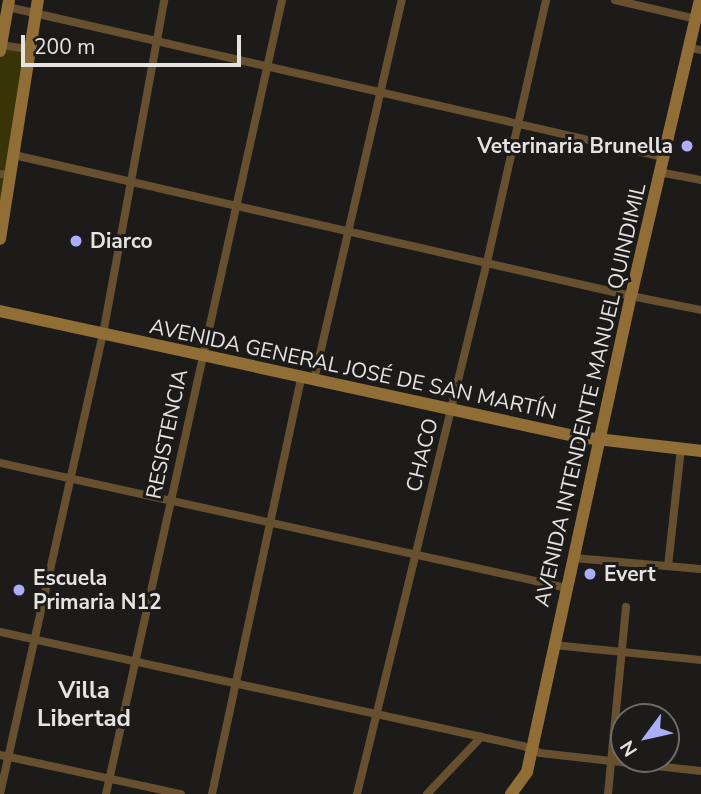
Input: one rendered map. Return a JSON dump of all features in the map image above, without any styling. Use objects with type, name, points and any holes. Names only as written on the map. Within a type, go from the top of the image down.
[{"type":"main road","name":"AVENIDA INTENDENTE MANUEL QUINDIMIL","points":[[511,794],[524,779],[532,750],[659,172],[695,49],[700,0]]},
{"type":"main road","points":[[0,47],[8,3]]},
{"type":"main road","points":[[0,239],[5,174],[14,155],[37,7]]},
{"type":"main road","name":"AVENIDA GENERAL JOSÉ DE SAN MARTÍN","points":[[0,311],[601,441],[701,451]]},
{"type":"street","points":[[0,794],[4,756],[36,640],[103,334],[164,0]]},
{"type":"street","name":"RESISTENCIA","points":[[106,794],[282,0]]},
{"type":"street","points":[[212,794],[272,523],[307,379],[348,230],[402,0]]},
{"type":"street","name":"CHACO","points":[[357,794],[487,262],[546,0]]},
{"type":"street","points":[[615,0],[696,19]]},
{"type":"street","points":[[8,3],[37,7],[156,42],[663,157]]},
{"type":"street","points":[[0,47],[30,49]]},
{"type":"street","points":[[14,155],[701,310]]},
{"type":"street","points":[[659,172],[701,180]]},
{"type":"street","points":[[667,566],[681,449]]},
{"type":"street","points":[[0,463],[567,588]]},
{"type":"street","points":[[574,558],[701,569]]},
{"type":"street","points":[[617,703],[626,607]]},
{"type":"street","points":[[0,632],[237,682],[481,737],[540,753],[610,760]]},
{"type":"street","points":[[554,645],[701,660]]},
{"type":"street","points":[[427,794],[481,737]]},
{"type":"street","points":[[4,756],[181,794]]},
{"type":"street","points":[[680,768],[701,771]]},
{"type":"street","points":[[608,794],[610,773]]},
{"type":"shaded area","points":[[1,45],[30,49],[0,239],[0,51]]},
{"type":"place","name":"Veterinaria Brunella","points":[[687,146]]},
{"type":"place","name":"Diarco","points":[[76,241]]},
{"type":"place","name":"Evert","points":[[590,574]]},
{"type":"place","name":"Escuela Primaria N12","points":[[19,590]]},
{"type":"district","name":"Villa Libertad","points":[[84,705]]}]
